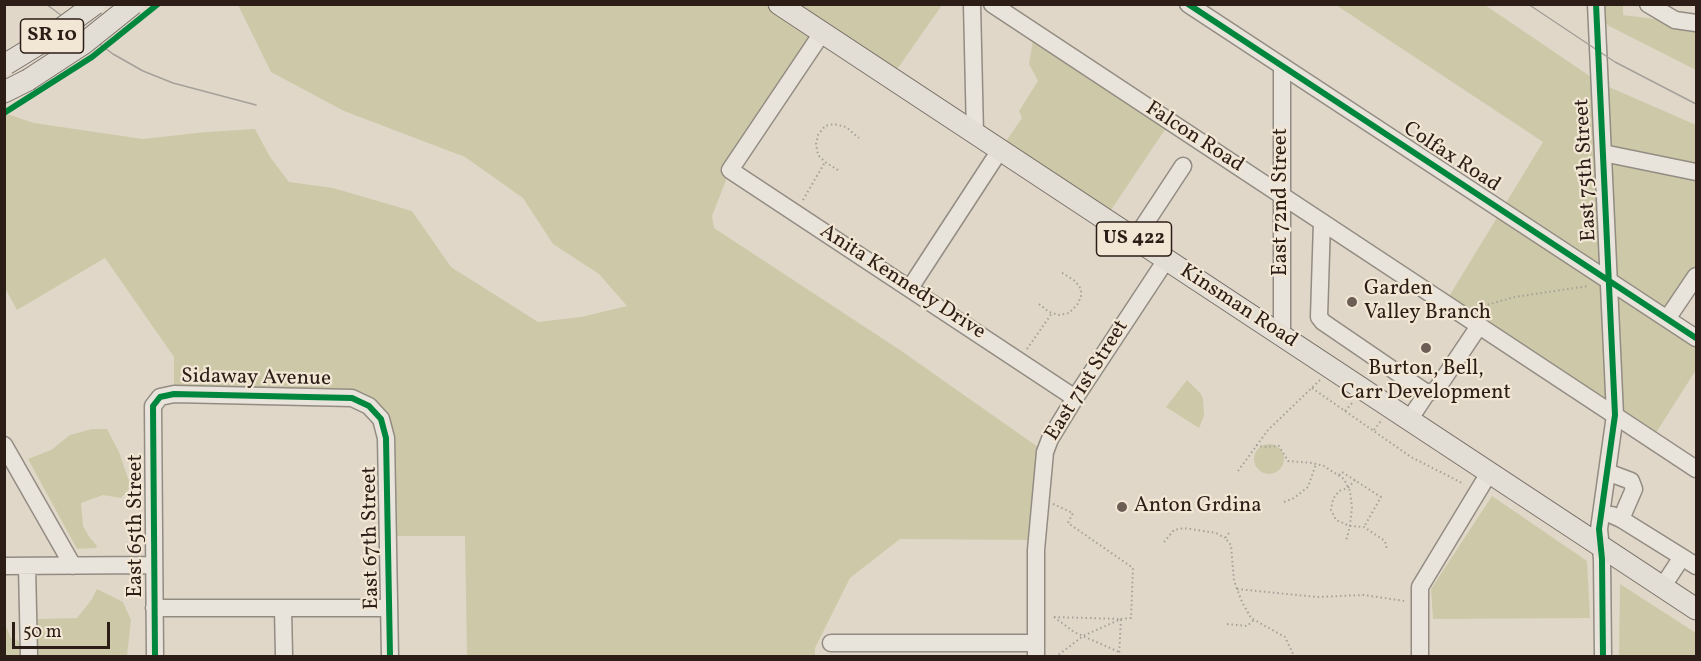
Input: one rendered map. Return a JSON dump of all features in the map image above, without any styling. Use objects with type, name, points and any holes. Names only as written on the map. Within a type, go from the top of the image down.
[{"type":"main road","name":"SR 10","points":[[5,64],[47,39],[95,4]]},
{"type":"main road","name":"SR 10","points":[[4,92],[28,80],[83,44],[133,4]]},
{"type":"main road","name":"Kinsman Road","points":[[779,4],[1696,609]]},
{"type":"street","points":[[972,4],[975,134]]},
{"type":"street","name":"Falcon Road","points":[[992,4],[1696,469]]},
{"type":"street","name":"Colfax Road","points":[[1188,4],[1601,283],[1667,319],[1696,338]]},
{"type":"street","name":"East 75th Street","points":[[1596,4],[1603,153],[1601,283],[1615,415],[1599,529],[1602,559],[1603,657]]},
{"type":"street","points":[[1648,4],[1676,20],[1696,22]]},
{"type":"street","name":"Anita Kennedy Drive","points":[[822,33],[730,170],[1075,398]]},
{"type":"street","name":"East 72nd Street","points":[[1282,67],[1282,336]]},
{"type":"street","points":[[910,288],[1000,150]]},
{"type":"street","points":[[1603,153],[1696,172]]},
{"type":"street","points":[[1135,239],[1183,166]]},
{"type":"street","points":[[1322,222],[1319,317],[1427,393]]},
{"type":"street","name":"East 71st Street","points":[[1036,650],[1036,550],[1045,452],[1075,398],[1166,260]]},
{"type":"street","points":[[1667,319],[1696,276]]},
{"type":"street","points":[[1409,420],[1427,393],[1436,390],[1479,326]]},
{"type":"street","name":"Sidaway Avenue","points":[[160,397],[174,394],[352,398],[369,406],[381,419]]},
{"type":"street","name":"East 65th Street","points":[[155,657],[153,406],[160,397]]},
{"type":"street","name":"East 67th Street","points":[[381,419],[386,438],[390,657]]},
{"type":"street","points":[[4,445],[73,566]]},
{"type":"street","points":[[1607,472],[1631,481],[1634,489],[1622,519]]},
{"type":"street","points":[[1420,657],[1420,587],[1489,473]]},
{"type":"street","points":[[1602,509],[1622,519],[1689,562],[1663,586]]},
{"type":"street","points":[[4,566],[154,566]]},
{"type":"street","points":[[27,566],[29,657]]},
{"type":"street","points":[[154,608],[389,608]]},
{"type":"street","points":[[283,609],[284,657]]},
{"type":"street","points":[[831,643],[1036,650]]},
{"type":"path","points":[[838,170],[818,155],[816,144],[818,135],[825,126],[834,124],[846,127],[859,138]]},
{"type":"path","points":[[803,200],[825,162]]},
{"type":"path","points":[[1039,304],[1059,315],[1070,313],[1077,305],[1081,297],[1081,289],[1075,281],[1061,272]]},
{"type":"path","points":[[1476,309],[1515,297],[1601,283]]},
{"type":"path","points":[[1027,349],[1052,313]]},
{"type":"path","points":[[1238,471],[1268,430],[1321,379]]},
{"type":"path","points":[[1312,388],[1412,457],[1464,484]]},
{"type":"path","points":[[1346,411],[1354,401]]},
{"type":"path","points":[[1374,430],[1382,420]]},
{"type":"path","points":[[1257,445],[1279,446],[1288,461],[1324,466],[1344,479],[1352,507],[1346,541]]},
{"type":"path","points":[[1284,502],[1294,498],[1308,487],[1316,464]]},
{"type":"path","points":[[1339,476],[1342,472],[1381,497],[1364,527]]},
{"type":"path","points":[[1355,480],[1348,488],[1339,491],[1333,499],[1331,510],[1336,520],[1350,526],[1364,527],[1385,541],[1387,550]]},
{"type":"path","points":[[1053,503],[1073,513],[1068,523],[1133,568],[1131,618],[1054,617],[1083,636],[1119,652]]},
{"type":"path","points":[[1164,542],[1174,530],[1184,528],[1216,533],[1225,538],[1231,545],[1234,581],[1251,618],[1285,637],[1294,657]]},
{"type":"path","points":[[1225,538],[1229,532]]},
{"type":"path","points":[[1238,589],[1317,597],[1363,595],[1408,601]]},
{"type":"path","points":[[1057,657],[1083,636],[1121,619]]},
{"type":"path","points":[[1119,657],[1121,619]]},
{"type":"path","points":[[1227,624],[1247,626],[1255,620]]},
{"type":"shaded area","points":[[238,5],[942,5],[891,78],[822,33],[730,170],[712,216],[714,228],[900,350],[1045,452],[1037,540],[900,539],[850,578],[815,648],[815,656],[467,656],[465,536],[388,536],[388,469],[369,406],[174,394],[174,357],[105,258],[17,310],[5,288],[4,113],[34,123],[143,139],[255,129],[270,157],[289,182],[333,188],[412,211],[451,267],[538,322],[581,317],[627,306],[599,274],[553,244],[523,198],[465,157],[344,111],[271,72]]},
{"type":"shaded area","points":[[1336,5],[1485,5],[1600,83],[1696,125],[1696,276],[1667,319],[1696,338],[1696,370],[1652,439],[1445,303],[1543,142]]},
{"type":"shaded area","points":[[1596,5],[1623,5],[1623,15],[1696,24],[1696,70],[1609,26],[1596,13]]},
{"type":"shaded area","points":[[1033,40],[1170,122],[1105,219],[1000,150],[1022,118],[1019,111],[1038,81],[1029,64]]},
{"type":"shaded area","points":[[1187,380],[1203,399],[1204,416],[1199,428],[1166,407]]},
{"type":"shaded area","points":[[92,429],[107,429],[119,452],[131,487],[121,498],[103,495],[81,503],[83,526],[97,546],[96,548],[77,549],[28,459],[51,450],[70,435]]},
{"type":"shaded area","points":[[1269,444],[1280,448],[1284,459],[1280,470],[1269,474],[1258,470],[1254,459],[1258,448]]},
{"type":"shaded area","points":[[1492,496],[1587,561],[1590,618],[1433,619],[1431,589]]},
{"type":"shaded area","points":[[1620,584],[1696,633],[1696,656],[1619,656]]},
{"type":"shaded area","points":[[97,589],[123,602],[131,620],[127,656],[5,656],[4,622],[11,638],[22,642],[31,617],[38,619],[77,618]]},
{"type":"tram line","points":[[46,4],[113,54],[143,71],[173,83],[256,105]]},
{"type":"tram line","points":[[1528,4],[1615,62],[1696,104]]},
{"type":"cycle path","points":[[4,113],[92,57],[158,4]]},
{"type":"cycle path","points":[[1188,4],[1696,338]]},
{"type":"cycle path","points":[[1596,4],[1615,415],[1599,529],[1602,559],[1603,656]]},
{"type":"cycle path","points":[[155,656],[153,406],[160,397],[174,394],[352,398],[369,406],[381,419],[386,438],[390,656]]},
{"type":"place","name":"Garden Valley Branch","points":[[1352,302]]},
{"type":"place","name":"Burton, Bell, Carr Development","points":[[1426,348]]},
{"type":"place","name":"Anton Grdina","points":[[1122,507]]}]
